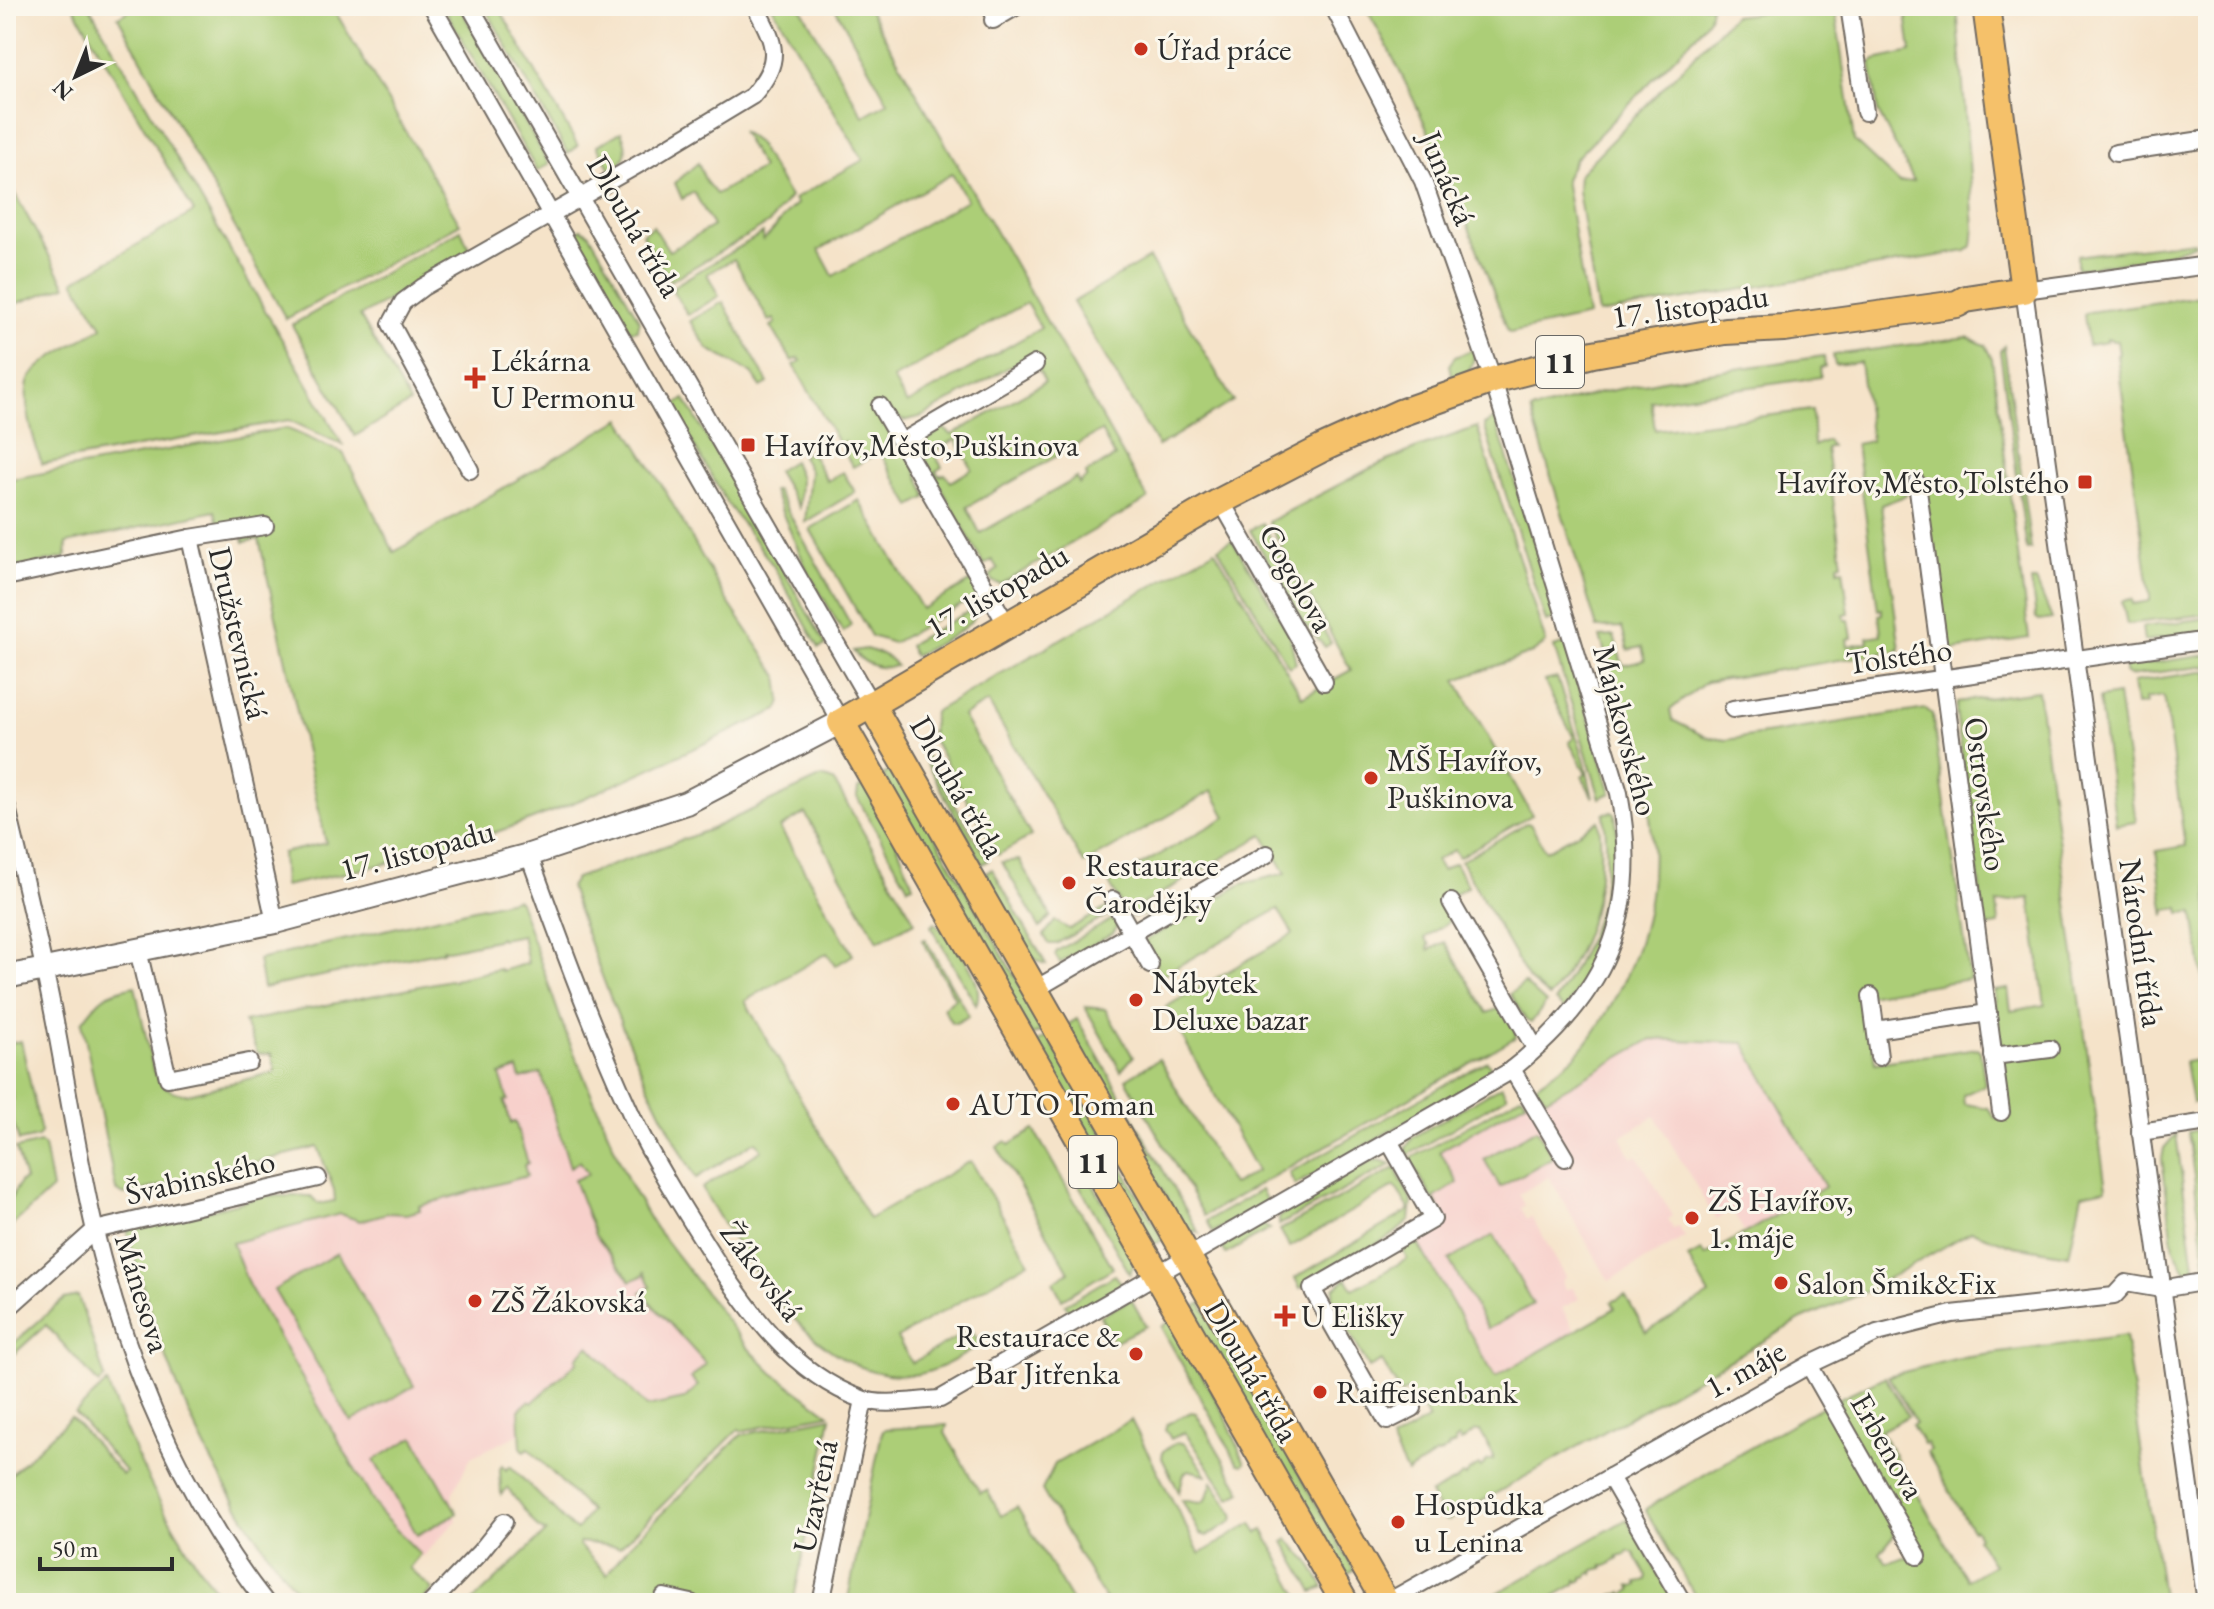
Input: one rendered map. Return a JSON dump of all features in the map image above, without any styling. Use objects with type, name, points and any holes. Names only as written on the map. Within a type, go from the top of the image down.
[{"type":"main road","points":[[1986,6],[2024,290]]},
{"type":"main road","name":"17. listopadu","points":[[841,722],[1221,501],[1361,430],[1493,380],[1653,343],[1725,331],[1784,328],[1957,304],[1966,299],[2024,290]]},
{"type":"main road","name":"Dlouhá třída","points":[[871,704],[1386,1603]]},
{"type":"main road","name":"Dlouhá třída","points":[[841,722],[1345,1603]]},
{"type":"street","name":"Dlouhá třída","points":[[432,6],[841,722]]},
{"type":"street","name":"Dlouhá třída","points":[[470,6],[871,704]]},
{"type":"street","points":[[470,470],[391,324],[403,302],[423,287],[752,96],[764,82],[774,52],[771,36],[755,6]]},
{"type":"street","points":[[993,20],[1017,6]]},
{"type":"street","name":"Junácká","points":[[1333,6],[1423,181],[1493,380]]},
{"type":"street","points":[[1849,6],[1865,112]]},
{"type":"street","points":[[2116,153],[2208,139]]},
{"type":"street","points":[[2024,290],[2208,265]]},
{"type":"street","name":"Národní třída","points":[[2024,290],[2206,1603]]},
{"type":"street","points":[[902,442],[1035,364]]},
{"type":"street","name":"Majakovského","points":[[1187,1256],[1512,1069],[1582,1000],[1613,945],[1624,897],[1626,834],[1614,772],[1493,380]]},
{"type":"street","points":[[880,406],[1007,625]]},
{"type":"street","name":"Ostrovského","points":[[1917,483],[2001,1112]]},
{"type":"street","name":"Gogolova","points":[[1221,501],[1324,682]]},
{"type":"street","points":[[190,538],[265,526]]},
{"type":"street","name":"Družstevnická","points":[[6,577],[190,538],[275,922]]},
{"type":"street","name":"Tolstého","points":[[1733,709],[2208,640]]},
{"type":"street","name":"17. listopadu","points":[[6,977],[275,922],[529,855],[686,803],[841,722]]},
{"type":"street","name":"Mánesova","points":[[6,803],[44,970],[95,1230],[130,1353],[166,1441],[207,1518],[266,1603]]},
{"type":"street","points":[[1034,990],[1267,854]]},
{"type":"street","name":"Žákovská","points":[[529,855],[590,1020],[633,1119],[675,1197],[742,1302],[794,1358],[831,1383],[864,1400],[900,1402],[940,1399],[1187,1256]]},
{"type":"street","points":[[1113,900],[1150,965]]},
{"type":"street","points":[[1451,902],[1535,1048]]},
{"type":"street","points":[[138,950],[168,1078],[249,1062]]},
{"type":"street","points":[[1871,996],[1879,1057]]},
{"type":"street","points":[[1876,1030],[1988,1013]]},
{"type":"street","points":[[1993,1056],[2050,1049]]},
{"type":"street","points":[[1512,1069],[1565,1158]]},
{"type":"street","points":[[2140,1132],[2208,1122]]},
{"type":"street","points":[[1389,1141],[1433,1219],[1312,1289],[1387,1421],[1413,1408]]},
{"type":"street","name":"Švabinského","points":[[95,1230],[318,1178]]},
{"type":"street","points":[[6,1310],[95,1230]]},
{"type":"street","points":[[2161,1289],[2208,1281]]},
{"type":"street","name":"1. máje","points":[[1386,1603],[1809,1365],[1877,1333],[1952,1314],[2114,1296],[2126,1283],[2161,1289]]},
{"type":"street","name":"Erbenova","points":[[1809,1365],[1918,1556]]},
{"type":"street","name":"Uzavřená","points":[[821,1603],[864,1400]]},
{"type":"street","points":[[1610,1477],[1683,1603]]},
{"type":"street","points":[[431,1603],[504,1522]]},
{"type":"street","points":[[664,1597],[691,1603]]},
{"type":"shaded area","points":[[1652,1039],[1744,1043],[1825,1187],[1745,1233],[1732,1210],[1716,1220],[1655,1116],[1621,1137],[1632,1158],[1637,1155],[1673,1216],[1668,1219],[1673,1229],[1678,1227],[1685,1237],[1609,1281],[1549,1177],[1519,1194],[1527,1219],[1531,1216],[1566,1277],[1561,1281],[1566,1290],[1572,1287],[1579,1299],[1562,1308],[1575,1331],[1495,1377],[1416,1240],[1447,1222],[1433,1198],[1439,1151],[1542,1091],[1546,1098]]},
{"type":"shaded area","points":[[555,1056],[628,1217],[742,1376],[643,1472],[553,1418],[471,1457],[452,1494],[456,1521],[422,1557],[381,1513],[249,1286],[232,1243],[493,1177],[480,1082]]},
{"type":"green space","points":[[73,6],[89,6],[343,445],[289,420],[42,464],[28,408],[27,386],[30,378],[53,357],[102,327],[74,281],[194,212]]},
{"type":"green space","points":[[137,6],[332,6],[460,224],[286,319],[118,17]]},
{"type":"green space","points":[[443,6],[459,6],[549,164],[537,171]]},
{"type":"green space","points":[[484,6],[498,6],[578,146],[568,154]]},
{"type":"green space","points":[[772,6],[800,6],[863,116],[888,102],[834,6],[867,6],[1148,499],[1001,584],[993,582],[990,576],[998,569],[992,560],[984,565],[921,451],[923,443],[943,428],[952,435],[1045,382],[1030,355],[923,416],[904,421],[894,416],[927,497],[911,506],[880,452],[853,467],[843,450],[846,444],[844,441],[839,444],[794,365],[801,361],[799,358],[792,361],[771,326],[776,323],[774,319],[769,321],[734,259],[707,274],[719,296],[688,315],[673,291],[674,286],[763,233],[763,240],[797,204],[794,199],[863,160]],"holes":[[[952,174],[967,200],[833,276],[819,250]],[[1026,303],[1041,328],[907,404],[893,379]],[[1101,431],[1115,457],[1086,473],[1087,477],[1079,484],[1077,478],[980,533],[967,507]],[[956,439],[972,469],[951,482],[945,474],[939,476],[936,471],[942,467],[933,452]]]},
{"type":"green space","points":[[1365,6],[1711,6],[1709,18],[1699,32],[1575,159],[1565,179],[1588,316],[1508,331],[1443,166]]},
{"type":"green space","points":[[1905,6],[1957,6],[1974,228],[1972,246],[1966,251],[1598,314],[1578,191],[1579,174],[1733,16],[1800,8],[1836,15],[1854,141],[1899,183],[1914,181],[1878,112],[1871,63],[1911,52]]},
{"type":"green space","points":[[741,131],[757,143],[790,197],[769,223],[670,281],[642,234],[653,226],[669,251],[713,226],[694,192],[682,199],[675,183],[698,163],[706,182],[716,194],[762,168]]},
{"type":"green space","points":[[621,132],[625,154],[611,171],[597,146]]},
{"type":"green space","points":[[6,178],[66,286],[6,307]]},
{"type":"green space","points":[[581,229],[589,233],[640,321],[637,330],[631,331],[627,327],[576,240],[576,232]]},
{"type":"green space","points":[[461,230],[471,253],[360,316],[410,403],[355,436],[292,325]]},
{"type":"green space","points":[[2193,241],[2194,244],[2158,257],[2077,269],[2077,256]]},
{"type":"green space","points":[[1149,258],[1233,401],[1158,446],[1073,302]]},
{"type":"green space","points":[[2208,295],[2208,614],[2127,624],[2122,601],[2132,599],[2133,604],[2150,601],[2150,596],[2119,354],[2117,341],[2111,339],[2088,345],[2084,315]]},
{"type":"green space","points":[[723,302],[768,383],[761,387],[752,373],[708,349],[690,321]]},
{"type":"green space","points":[[1967,337],[1985,345],[1992,359],[2029,638],[1948,651],[1912,483],[1905,496],[1881,505],[1900,650],[1706,682],[1670,710],[1672,720],[1706,737],[1726,740],[1926,709],[1932,714],[1970,979],[1866,995],[1875,1063],[1977,1048],[1985,1085],[1963,1095],[1964,1104],[1988,1108],[1995,1118],[2011,1116],[1994,991],[2008,989],[2011,1011],[2045,1005],[2030,898],[1997,903],[1999,925],[1985,927],[1956,711],[1957,702],[2038,691],[2106,1189],[2082,1194],[2069,1255],[2014,1246],[1972,1231],[1863,1293],[1802,1319],[1445,1520],[1430,1494],[1493,1460],[1494,1456],[1480,1431],[1475,1431],[1461,1442],[1459,1438],[1456,1444],[1407,1473],[1391,1441],[1429,1419],[1417,1397],[1412,1399],[1408,1390],[1401,1394],[1382,1361],[1369,1368],[1332,1300],[1334,1288],[1346,1278],[1353,1289],[1407,1259],[1401,1247],[1445,1221],[1410,1159],[1522,1095],[1526,1101],[1440,1151],[1458,1183],[1434,1198],[1447,1222],[1416,1240],[1495,1377],[1615,1308],[1612,1302],[1625,1295],[1646,1332],[1709,1295],[1688,1258],[1701,1251],[1705,1256],[1825,1187],[1744,1043],[1652,1039],[1546,1099],[1542,1092],[1535,1095],[1532,1088],[1566,1064],[1584,1046],[1620,988],[1642,933],[1651,890],[1653,848],[1640,765],[1600,637],[1614,636],[1623,666],[1645,660],[1642,647],[1628,650],[1622,627],[1597,628],[1531,411],[1668,379],[1824,356],[1825,367],[1820,368],[1821,377],[1651,401],[1655,430],[1812,410],[1814,446],[1827,440],[1831,446],[1826,448],[1842,563],[1838,564],[1838,570],[1843,569],[1849,613],[1844,614],[1845,620],[1849,620],[1852,638],[1847,639],[1848,646],[1868,642],[1867,637],[1881,635],[1879,615],[1882,609],[1878,610],[1856,444],[1871,441],[1860,362],[1835,365],[1833,355]]},
{"type":"green space","points":[[2004,346],[2031,549],[2027,550],[2000,351]]},
{"type":"green space","points":[[1474,349],[1470,369],[1453,383],[1449,365],[1455,357]]},
{"type":"green space","points":[[685,399],[826,645],[819,648],[774,567],[727,503],[672,407]]},
{"type":"green space","points":[[621,419],[726,599],[778,676],[781,700],[778,710],[548,813],[469,841],[400,860],[284,886],[282,853],[326,843],[259,539],[244,542],[239,523],[218,525],[215,511],[67,543],[66,557],[6,571],[6,480],[286,428],[343,453],[394,552]]},
{"type":"green space","points":[[1495,419],[1558,618],[1546,622],[1484,425]]},
{"type":"green space","points":[[1477,427],[1546,643],[1532,653],[1456,680],[1532,815],[1459,857],[1454,850],[1436,860],[1442,870],[1455,863],[1468,886],[1446,899],[1450,912],[1448,922],[1425,938],[1430,945],[1429,950],[1445,942],[1487,1013],[1503,1007],[1516,1037],[1204,1216],[1126,1079],[1159,1059],[1232,1185],[1257,1171],[1166,1007],[1293,934],[1278,909],[1162,975],[1145,941],[1242,884],[1286,873],[1263,835],[1141,905],[1146,915],[1133,917],[1125,911],[1109,883],[1226,817],[1212,791],[1084,864],[988,702],[963,716],[1031,836],[998,855],[931,736],[934,712],[1215,550],[1302,697],[1351,670],[1268,522],[1369,469]]},
{"type":"green space","points":[[810,451],[827,481],[843,472],[855,492],[805,522],[810,472],[802,456]]},
{"type":"green space","points":[[793,461],[800,478],[799,508],[777,471]]},
{"type":"green space","points":[[776,490],[851,625],[843,632],[806,568],[773,491]]},
{"type":"green space","points":[[859,500],[922,609],[974,580],[981,594],[893,643],[871,636],[810,529]]},
{"type":"green space","points":[[1262,523],[1331,643],[1325,647],[1304,624],[1250,530]]},
{"type":"green space","points":[[1232,540],[1289,633],[1296,663],[1289,667],[1218,548]]},
{"type":"green space","points":[[2031,581],[2036,581],[2052,619],[2039,621],[2036,618]]},
{"type":"green space","points":[[982,604],[963,629],[914,656],[909,646],[913,642]]},
{"type":"green space","points":[[2208,618],[2208,632],[2144,641],[2142,627]]},
{"type":"green space","points":[[1566,643],[1611,793],[1600,798],[1554,647]]},
{"type":"green space","points":[[866,649],[887,657],[896,666],[872,665],[853,651]]},
{"type":"green space","points":[[2208,655],[2208,666],[2129,676],[2125,673],[2125,661],[2138,665]]},
{"type":"green space","points":[[2208,671],[2208,1016],[2194,912],[2180,913],[2179,908],[2166,910],[2165,916],[2156,851],[2185,846],[2165,701],[2163,696],[2145,699],[2146,704],[2136,705],[2133,682]]},
{"type":"green space","points":[[1557,678],[1585,762],[1593,798],[1582,776],[1586,773],[1569,742],[1574,738],[1545,681]]},
{"type":"green space","points":[[2118,695],[2136,822],[2116,825],[2099,698]]},
{"type":"green space","points":[[924,752],[988,861],[982,864],[921,753]]},
{"type":"green space","points":[[896,768],[1045,1029],[1032,1036],[883,775]]},
{"type":"green space","points":[[822,777],[833,781],[838,788],[915,922],[878,941],[805,813],[780,828],[853,955],[835,966],[827,953],[745,1001],[869,1219],[971,1161],[1029,1262],[897,1338],[912,1363],[971,1329],[980,1345],[943,1366],[919,1374],[883,1374],[850,1362],[818,1341],[789,1314],[739,1249],[702,1188],[762,1150],[756,1141],[696,1178],[626,1036],[570,887],[576,878],[709,830]]},
{"type":"green space","points":[[865,785],[892,832],[913,885],[908,887],[857,797],[858,789]]},
{"type":"green space","points":[[1604,813],[1615,814],[1618,843],[1618,870],[1611,917],[1593,962],[1565,1010],[1555,1001],[1581,955],[1598,912],[1606,866]]},
{"type":"green space","points":[[1599,821],[1599,878],[1587,932],[1561,983],[1549,997],[1529,980],[1461,861],[1527,823],[1546,851]]},
{"type":"green space","points":[[1019,860],[1051,916],[1040,928],[1002,862]]},
{"type":"green space","points":[[992,869],[1046,964],[1026,951],[1009,926],[986,872]]},
{"type":"green space","points":[[516,899],[566,1034],[630,1185],[652,1223],[748,1348],[773,1373],[829,1414],[739,1429],[620,1547],[580,1542],[579,1546],[607,1574],[629,1546],[741,1435],[831,1417],[793,1603],[759,1603],[661,1581],[654,1603],[471,1603],[546,1532],[538,1528],[507,1488],[501,1495],[502,1465],[506,1470],[510,1466],[572,1528],[577,1530],[590,1511],[528,1448],[524,1451],[521,1447],[519,1410],[529,1401],[532,1403],[578,1361],[576,1358],[589,1346],[647,1407],[684,1399],[698,1386],[691,1378],[706,1364],[641,1292],[651,1287],[644,1272],[644,1275],[631,1281],[595,1235],[574,1180],[588,1174],[580,1161],[570,1167],[541,1073],[521,1079],[518,1069],[500,1075],[511,1123],[515,1122],[528,1163],[524,1165],[527,1176],[419,1206],[420,1210],[407,1214],[387,1213],[360,1221],[340,1214],[232,1243],[249,1286],[380,1513],[420,1554],[409,1568],[433,1590],[419,1603],[307,1603],[244,1517],[195,1428],[175,1381],[127,1231],[265,1196],[311,1196],[318,1204],[335,1201],[334,1190],[318,1147],[124,1195],[116,1190],[82,1022],[104,997],[135,986],[153,1069],[162,1084],[171,1090],[188,1094],[275,1072],[272,1054],[258,1054],[244,1022],[454,981],[528,963],[522,935],[500,937],[263,988],[258,960]]},
{"type":"green space","points":[[1110,906],[1114,912],[1056,944],[1049,944],[1044,935],[1055,921],[1069,929]]},
{"type":"green space","points":[[1116,917],[1118,925],[1113,933],[1060,963],[1055,955],[1057,951]]},
{"type":"green space","points":[[935,923],[972,972],[977,984],[976,1005],[931,926]]},
{"type":"green space","points":[[925,939],[969,1016],[956,1023],[951,1022],[943,1008],[955,998],[922,940]]},
{"type":"green space","points":[[1524,983],[1546,1003],[1531,1023],[1510,994]]},
{"type":"green space","points":[[1085,1007],[1105,1009],[1133,1057],[1121,1071]]},
{"type":"green space","points":[[1077,1019],[1199,1233],[1181,1223],[1067,1025]]},
{"type":"green space","points":[[1048,1036],[1162,1238],[1160,1242],[1153,1244],[1036,1043]]},
{"type":"green space","points":[[21,1041],[41,1133],[38,1137],[19,1141],[7,1108],[11,1107],[10,1100],[13,1099],[6,1071],[6,1044]]},
{"type":"green space","points":[[2208,1058],[2208,1101],[2192,1103],[2185,1062]]},
{"type":"green space","points":[[1487,1061],[1493,1072],[1295,1185],[1289,1173]]},
{"type":"green space","points":[[1501,1086],[1507,1096],[1408,1155],[1406,1148],[1413,1137]]},
{"type":"green space","points":[[2207,1128],[2208,1138],[2207,1273],[2188,1132]]},
{"type":"green space","points":[[1537,1129],[1553,1157],[1500,1187],[1484,1159]]},
{"type":"green space","points":[[1034,1130],[1113,1268],[1062,1299],[1053,1282],[1069,1272],[997,1147],[1006,1141],[1009,1145]]},
{"type":"green space","points":[[2176,1134],[2195,1273],[2185,1270],[2174,1250],[2162,1159],[2164,1148]]},
{"type":"green space","points":[[40,1143],[44,1146],[52,1189],[8,1229],[6,1208],[20,1182],[25,1180],[16,1149]]},
{"type":"green space","points":[[1371,1161],[1392,1164],[1279,1225],[1279,1218],[1287,1210]]},
{"type":"green space","points":[[1082,1165],[1133,1255],[1130,1274],[1078,1183]]},
{"type":"green space","points":[[1395,1168],[1412,1202],[1410,1220],[1394,1234],[1300,1288],[1295,1278],[1410,1210],[1395,1186],[1290,1247],[1280,1230]]},
{"type":"green space","points":[[1261,1190],[1267,1201],[1213,1232],[1207,1221]]},
{"type":"green space","points":[[1261,1224],[1270,1229],[1226,1254],[1222,1247]]},
{"type":"green space","points":[[1494,1235],[1533,1304],[1488,1329],[1449,1260]]},
{"type":"green space","points":[[337,1253],[414,1386],[351,1422],[274,1290]]},
{"type":"green space","points":[[1115,1275],[1122,1284],[1071,1314],[1065,1304]]},
{"type":"green space","points":[[78,1296],[105,1378],[99,1384],[46,1325],[14,1354],[8,1348],[64,1299]]},
{"type":"green space","points":[[1131,1299],[1146,1326],[1114,1342],[1100,1316]]},
{"type":"green space","points":[[1201,1303],[1354,1570],[1342,1577],[1189,1310]]},
{"type":"green space","points":[[1170,1321],[1225,1415],[1245,1463],[1242,1465],[1238,1464],[1161,1327]]},
{"type":"green space","points":[[2125,1336],[2163,1603],[1699,1603],[1646,1511],[1824,1405],[1895,1530],[1880,1553],[1887,1563],[1911,1558],[1833,1401],[1885,1377],[1908,1416],[1881,1431],[1885,1443],[1967,1580],[1993,1565],[1975,1529],[1972,1530],[1927,1452],[1930,1450],[1926,1443],[1923,1444],[1912,1425],[1916,1423],[1888,1376],[1955,1359]]},
{"type":"green space","points":[[107,1383],[157,1498],[189,1552],[225,1603],[6,1603],[6,1505],[10,1501],[6,1496],[6,1479],[71,1417],[122,1475],[126,1472],[75,1413]]},
{"type":"green space","points":[[1191,1412],[1196,1413],[1242,1492],[1230,1498],[1185,1432],[1171,1439],[1165,1429],[1167,1424]]},
{"type":"green space","points":[[1131,1420],[1200,1554],[1252,1523],[1258,1533],[1263,1530],[1303,1603],[1107,1603],[1042,1490],[1055,1464]]},
{"type":"green space","points":[[947,1425],[945,1433],[980,1493],[987,1490],[1001,1516],[1017,1507],[1073,1603],[847,1603],[882,1432],[885,1429]]},
{"type":"green space","points":[[414,1437],[457,1513],[417,1535],[374,1460]]},
{"type":"green space","points":[[1178,1442],[1185,1444],[1207,1475],[1189,1470],[1184,1474],[1179,1492],[1162,1458],[1163,1451]]},
{"type":"green space","points":[[1212,1482],[1234,1514],[1233,1521],[1207,1536],[1200,1534],[1182,1500],[1200,1503],[1206,1500]]},
{"type":"green space","points":[[1627,1519],[1674,1601],[1671,1603],[1606,1603],[1609,1598],[1611,1600],[1622,1591],[1624,1595],[1632,1590],[1630,1586],[1646,1580],[1647,1576],[1634,1553],[1628,1551],[1542,1603],[1480,1603]]},
{"type":"green space","points":[[1288,1539],[1310,1563],[1324,1587],[1313,1592],[1284,1542]]},
{"type":"place","name":"Úřad práce","points":[[1141,49]]},
{"type":"place","name":"Lékárna U Permonu","points":[[475,378]]},
{"type":"place","name":"Havířov,Město,Puškinova","points":[[748,445]]},
{"type":"place","name":"Havířov,Město,Tolstého","points":[[2085,482]]},
{"type":"place","name":"MŠ Havířov, Puškinova","points":[[1371,778]]},
{"type":"place","name":"Restaurace Čarodějky","points":[[1069,883]]},
{"type":"place","name":"Nábytek Deluxe bazar","points":[[1136,1000]]},
{"type":"place","name":"AUTO Toman","points":[[953,1104]]},
{"type":"place","name":"ZŠ Havířov, 1. máje","points":[[1692,1218]]},
{"type":"place","name":"Salon Šmik&Fix","points":[[1781,1283]]},
{"type":"place","name":"ZŠ Žákovská","points":[[475,1301]]},
{"type":"place","name":"U Elišky","points":[[1285,1316]]},
{"type":"place","name":"Restaurace & Bar Jitřenka","points":[[1136,1354]]},
{"type":"place","name":"Raiffeisenbank","points":[[1320,1392]]},
{"type":"place","name":"Hospůdka u Lenina","points":[[1398,1522]]}]
